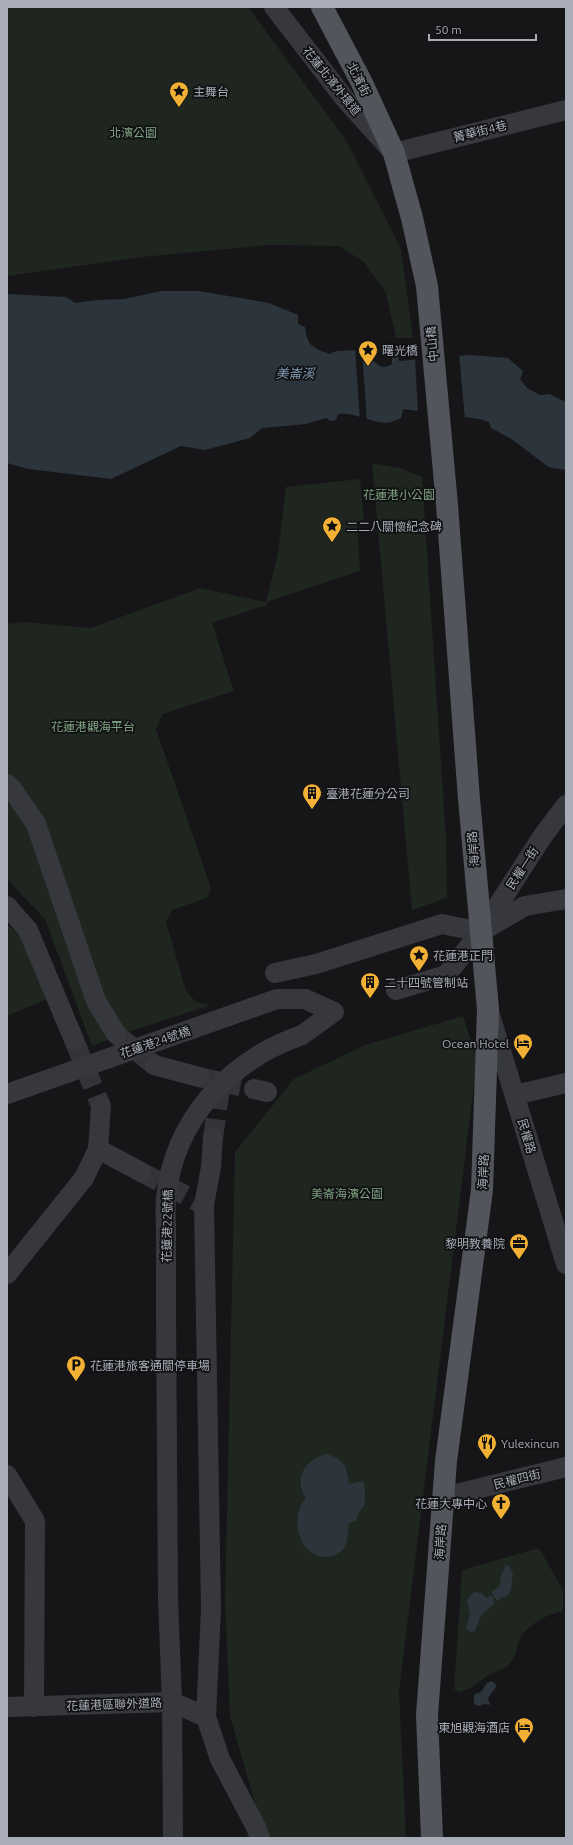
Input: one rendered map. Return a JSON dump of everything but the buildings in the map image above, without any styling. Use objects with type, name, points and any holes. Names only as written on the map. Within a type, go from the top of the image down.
[{"type":"main road","name":"北濱街","points":[[322,7],[362,83],[394,153]]},
{"type":"main road","name":"中山橋","points":[[394,153],[412,218],[427,286],[447,505]]},
{"type":"main road","name":"海岸路","points":[[432,1838],[427,1715],[446,1461],[482,1190],[488,1009],[469,798],[447,505]]},
{"type":"street","name":"花蓮北濱外環道","points":[[274,7],[345,99],[394,153]]},
{"type":"street","name":"菁華街4巷","points":[[394,153],[566,110]]},
{"type":"street","points":[[7,784],[12,788],[36,824],[96,1001],[116,1034]]},
{"type":"street","name":"民權一街","points":[[481,932],[542,837],[566,805]]},
{"type":"street","points":[[396,990],[446,975],[481,932],[525,906],[566,899]]},
{"type":"street","points":[[7,906],[28,930],[74,1040]]},
{"type":"street","points":[[275,973],[316,964],[442,924],[481,932]]},
{"type":"street","name":"花蓮港22號橋","points":[[173,1838],[172,1702],[168,1599],[166,1199],[171,1169],[186,1132],[206,1100],[234,1072],[266,1050],[302,1035],[339,1010],[305,999]]},
{"type":"street","name":"花蓮港24號橋","points":[[7,1094],[277,1000],[305,999]]},
{"type":"street","name":"民權路","points":[[488,1009],[566,1264]]},
{"type":"street","points":[[154,1065],[199,1077]]},
{"type":"street","points":[[515,1095],[566,1083]]},
{"type":"street","points":[[7,1274],[84,1178],[98,1149],[101,1106]]},
{"type":"street","points":[[213,1138],[211,1167],[204,1205],[211,1609],[206,1718],[220,1759],[256,1827],[260,1838]]},
{"type":"street","points":[[98,1149],[141,1172]]},
{"type":"street","name":"民權四街","points":[[444,1497],[566,1467]]},
{"type":"street","points":[[7,1475],[35,1521],[34,1706]]},
{"type":"street","name":"花蓮港區聯外道路","points":[[7,1707],[172,1702],[206,1718]]},
{"type":"green space","name":"北濱公園","points":[[7,7],[248,7],[346,140],[401,249],[413,338],[396,338],[386,293],[364,262],[339,246],[268,245],[142,257],[7,276]]},
{"type":"green space","name":"花蓮港小公園","points":[[372,463],[400,468],[422,477],[446,838],[447,898],[412,910]]},
{"type":"green space","name":"花蓮港觀海平台","points":[[360,479],[364,520],[357,521],[360,571],[267,602],[267,605],[212,623],[234,691],[163,714],[156,729],[211,888],[207,898],[172,910],[166,922],[186,991],[196,1002],[211,1005],[131,1031],[92,1046],[45,919],[7,879],[7,624],[24,622],[91,628],[200,588],[266,602],[278,553],[286,487]]},
{"type":"green space","points":[[7,924],[20,936],[47,999],[7,1016]]},
{"type":"green space","name":"美崙海濱公園","points":[[463,1016],[477,1060],[399,1691],[406,1838],[265,1838],[230,1716],[225,1602],[235,1152],[294,1079],[365,1045]]},
{"type":"green space","points":[[539,1548],[563,1590],[563,1611],[545,1617],[527,1629],[520,1639],[513,1659],[505,1667],[473,1686],[459,1692],[454,1689],[462,1570]]},
{"type":"water","points":[[162,291],[199,291],[269,303],[298,315],[298,324],[305,327],[307,338],[315,348],[330,354],[337,351],[360,351],[366,354],[378,365],[384,367],[392,364],[392,351],[397,351],[399,361],[470,355],[508,358],[523,371],[520,379],[527,388],[540,395],[549,394],[566,402],[566,455],[529,444],[521,444],[491,428],[489,422],[479,419],[403,409],[401,418],[388,423],[350,414],[338,414],[336,420],[331,421],[326,418],[306,424],[262,428],[250,438],[205,450],[181,446],[111,479],[29,469],[7,463],[7,294],[66,297],[75,303],[97,300],[124,299]]},
{"type":"water","points":[[327,1454],[338,1459],[344,1465],[349,1484],[363,1481],[365,1497],[363,1507],[356,1521],[349,1523],[345,1547],[335,1555],[324,1557],[314,1554],[306,1548],[298,1529],[298,1518],[300,1508],[306,1499],[302,1491],[301,1484],[303,1470],[313,1460]]},
{"type":"water","points":[[508,1565],[513,1574],[511,1590],[508,1595],[499,1599],[498,1602],[491,1592],[500,1586],[501,1575]]},
{"type":"water","points":[[474,1592],[481,1593],[487,1598],[492,1595],[495,1603],[481,1615],[475,1631],[470,1632],[466,1628],[470,1615],[467,1600]]},
{"type":"water","points":[[491,1681],[495,1683],[496,1687],[488,1698],[490,1705],[485,1704],[478,1706],[474,1704],[475,1694],[481,1692],[487,1683]]},
{"type":"pier","points":[[355,348],[362,350],[367,422],[360,420]]},
{"type":"pier","points":[[459,354],[465,419],[418,413],[415,358]]},
{"type":"waterway","name":"美崙溪","points":[[517,427],[554,455],[566,457]]},
{"type":"tunnel","points":[[116,1034],[154,1065]]},
{"type":"tunnel","points":[[74,1040],[101,1106]]},
{"type":"tunnel","points":[[199,1077],[221,1082],[213,1138]]},
{"type":"tunnel","points":[[221,1082],[254,1089]]},
{"type":"tunnel","points":[[141,1172],[204,1205]]},
{"type":"place","name":"主舞台","points":[[179,108]]},
{"type":"place","name":"曙光橋","points":[[368,367]]},
{"type":"place","name":"二二八關懷紀念碑","points":[[332,543]]},
{"type":"place","name":"臺港花蓮分公司","points":[[312,810]]},
{"type":"place","name":"花蓮港正門","points":[[419,972]]},
{"type":"place","name":"二十四號管制站","points":[[370,999]]},
{"type":"place","name":"Ocean Hotel","points":[[523,1060]]},
{"type":"place","name":"黎明教養院","points":[[519,1260]]},
{"type":"place","name":"花蓮港旅客通關停車場","points":[[76,1382]]},
{"type":"place","name":"Yulexincun","points":[[487,1460]]},
{"type":"place","name":"花蓮大專中心","points":[[501,1520]]},
{"type":"place","name":"東旭觀海酒店","points":[[524,1744]]}]
